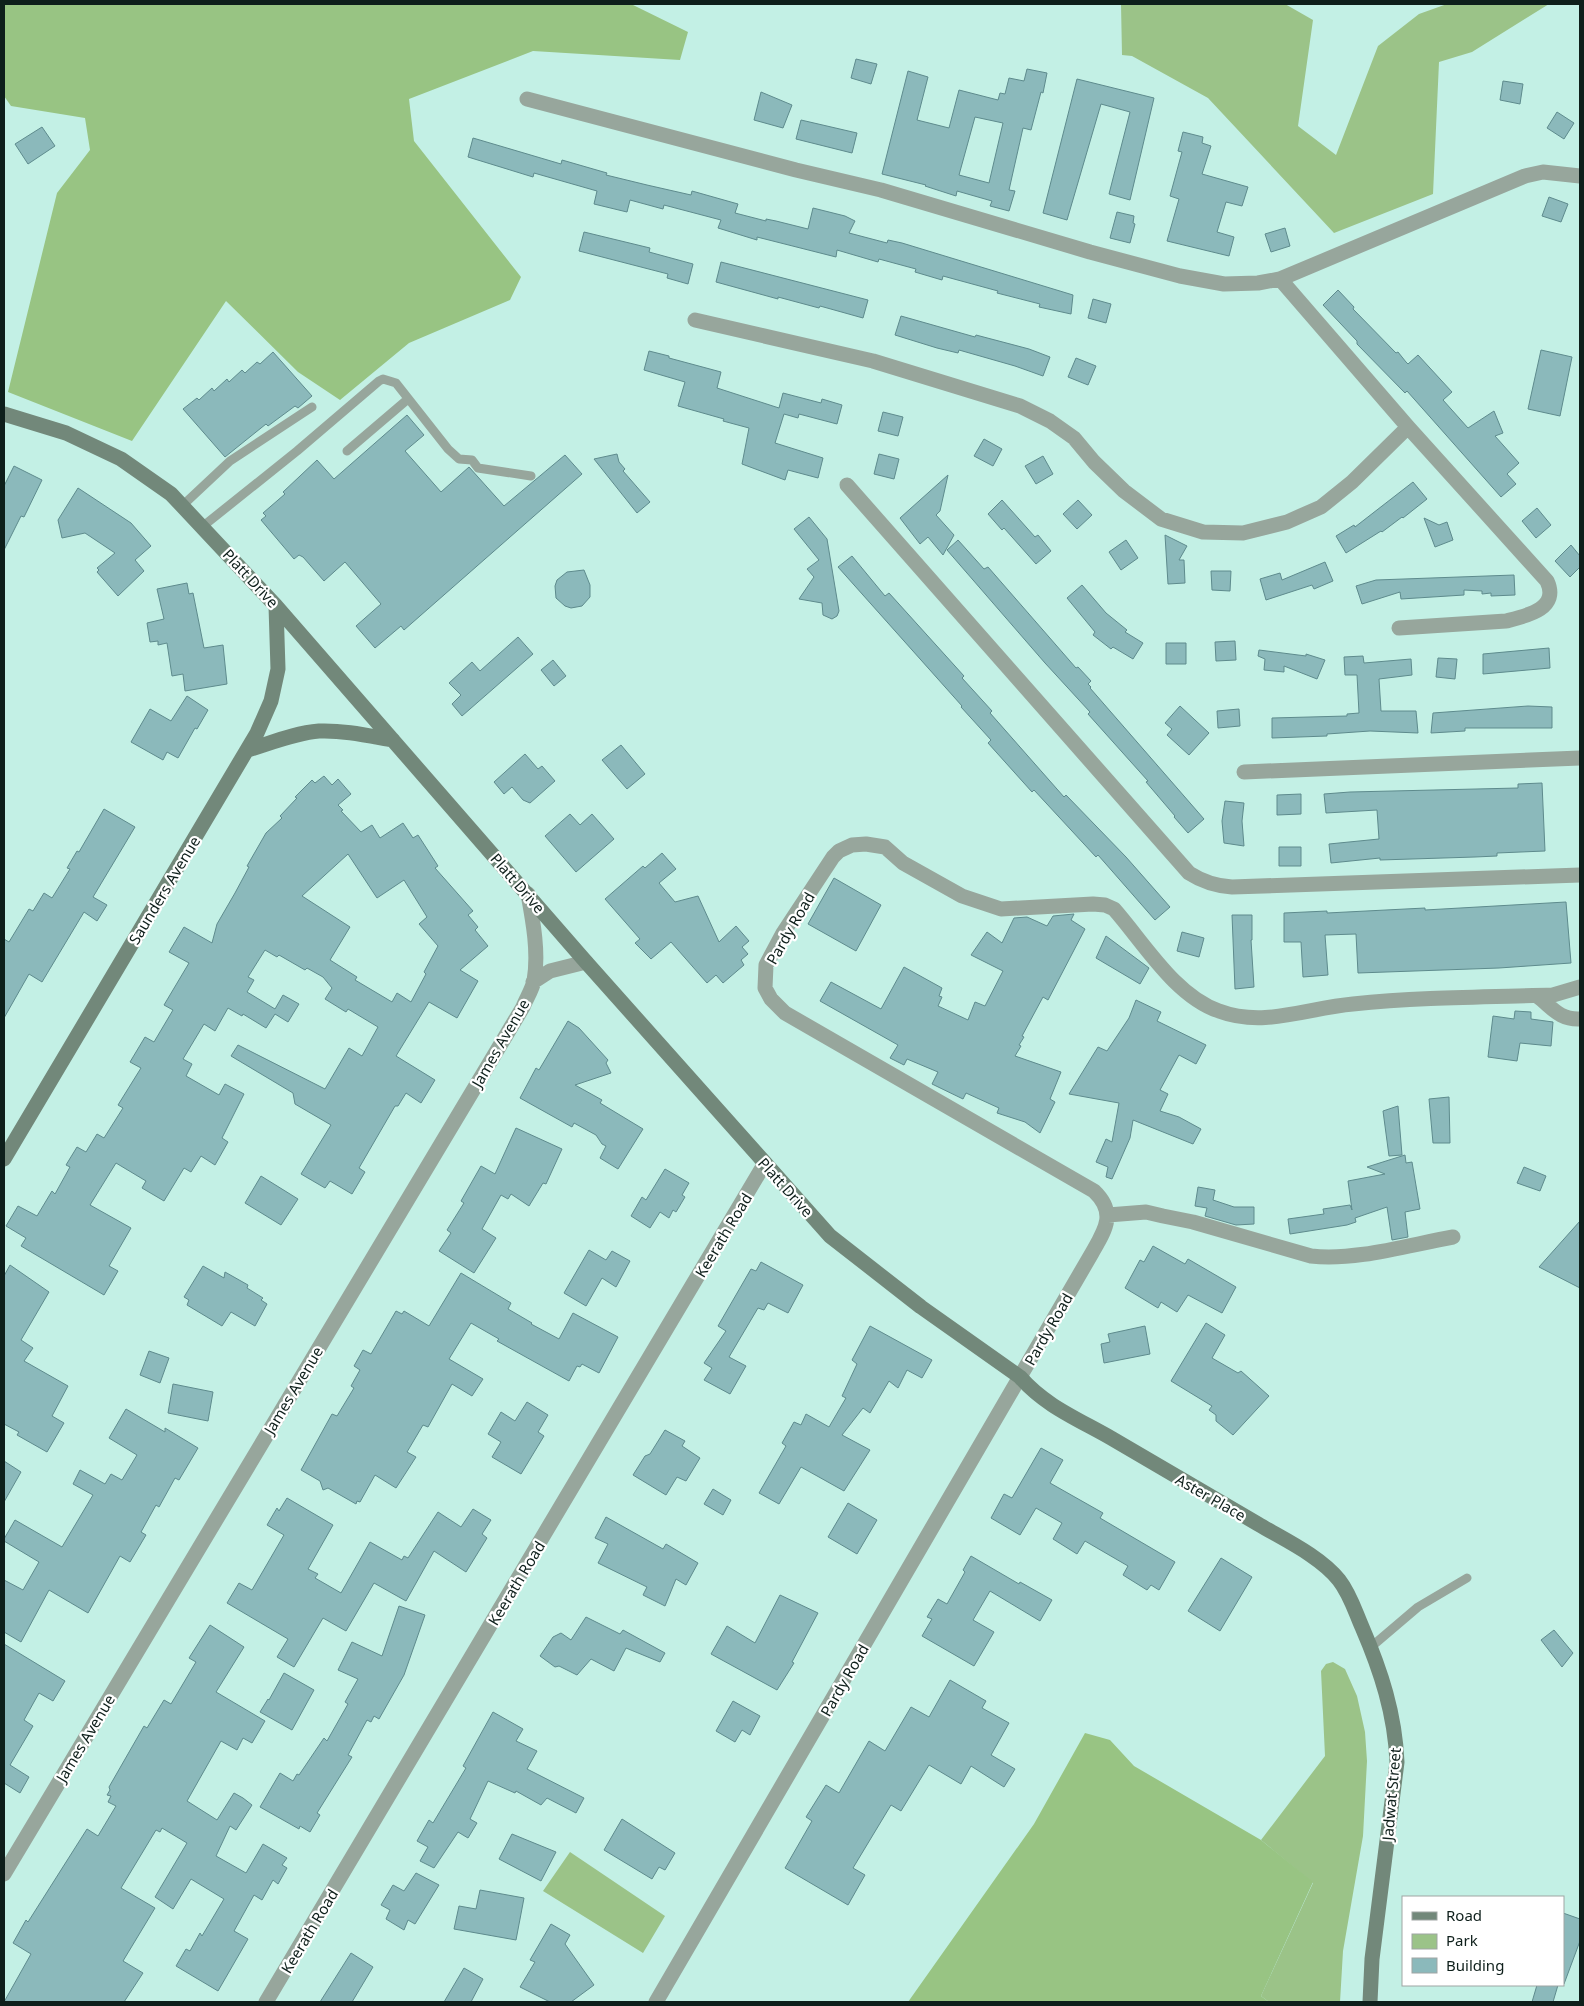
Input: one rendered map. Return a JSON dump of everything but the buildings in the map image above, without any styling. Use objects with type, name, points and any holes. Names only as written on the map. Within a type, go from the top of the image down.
[{"type":"street","points":[[527,99],[796,170],[881,190],[1090,252],[1180,276],[1224,284],[1258,283],[1280,279],[1525,176],[1543,172],[1580,176]]},
{"type":"street","points":[[1280,279],[1408,427],[1548,581],[1551,594],[1544,606],[1536,612],[1506,621],[1399,628]]},
{"type":"street","points":[[694,320],[873,361],[1020,406],[1050,420],[1074,438],[1094,462],[1124,491],[1161,520],[1203,532],[1243,533],[1288,522],[1321,507],[1352,482],[1408,427]]},
{"type":"street","name":"Platt Drive","points":[[4,414],[66,433],[121,459],[170,494],[276,606],[586,962],[830,1236],[922,1307],[1020,1377]]},
{"type":"street","points":[[846,485],[1189,873],[1204,882],[1219,887],[1232,887],[1580,875]]},
{"type":"street","name":"Saunders Avenue","points":[[4,1159],[248,750],[271,701],[278,670],[276,606]]},
{"type":"street","points":[[248,750],[299,734],[320,731],[361,734],[393,740]]},
{"type":"street","points":[[1244,772],[1580,758]]},
{"type":"street","name":"Pardy Road","points":[[656,2002],[1105,1230],[1108,1215],[1104,1200],[1094,1191],[785,1013],[771,999],[765,988],[766,965],[783,933],[839,851],[852,845],[866,844],[885,847],[903,863],[962,896],[1001,909],[1105,905],[1114,909],[1159,965],[1187,993],[1218,1011],[1245,1017],[1268,1019],[1352,1004],[1553,995],[1580,987]]},
{"type":"street","name":"James Avenue","points":[[4,1874],[518,1015],[533,982],[535,964],[533,925],[528,894]]},
{"type":"street","points":[[533,982],[550,971],[586,962]]},
{"type":"street","points":[[1537,996],[1559,1016],[1580,1020]]},
{"type":"street","name":"Keerath Road","points":[[266,2002],[765,1163]]},
{"type":"street","points":[[1108,1215],[1146,1212],[1193,1222],[1311,1256],[1324,1258],[1352,1256],[1452,1237]]},
{"type":"street","name":"Aster Place","points":[[1020,1377],[1030,1389],[1047,1403],[1111,1438],[1305,1552],[1324,1566],[1338,1579],[1353,1603],[1371,1647]]},
{"type":"street","name":"Jadwat Street","points":[[1370,2002],[1372,1959],[1397,1762],[1396,1733],[1386,1691],[1371,1647]]},
{"type":"lane","points":[[202,527],[297,451],[378,381],[383,379],[396,383],[448,449],[459,459],[472,460],[478,468],[531,476]]},
{"type":"lane","points":[[347,451],[408,399]]},
{"type":"lane","points":[[182,506],[230,462],[312,408]]},
{"type":"lane","points":[[1371,1647],[1418,1607],[1467,1578]]},
{"type":"green space","points":[[4,4],[631,4],[688,32],[680,60],[533,51],[409,99],[414,141],[521,277],[510,300],[409,343],[340,400],[298,372],[226,301],[132,441],[8,392],[57,193],[90,150],[85,118],[11,106],[4,96]]},
{"type":"green space","points":[[1121,4],[1285,4],[1313,20],[1298,126],[1336,155],[1378,46],[1419,14],[1447,4],[1549,4],[1472,52],[1439,62],[1433,194],[1334,233],[1208,98],[1132,56],[1122,55]]},
{"type":"green space","points":[[1333,1662],[1345,1669],[1357,1696],[1365,1732],[1367,1761],[1363,1836],[1343,1951],[1340,2002],[1269,2002],[1261,1996],[1313,1883],[1261,1840],[1325,1756],[1321,1671],[1326,1664]]},
{"type":"green space","points":[[1085,1733],[1110,1740],[1134,1766],[1261,1840],[1313,1882],[1261,1996],[1269,2002],[908,2002],[1034,1824]]},
{"type":"green space","points":[[570,1852],[665,1916],[643,1953],[543,1891]]}]
